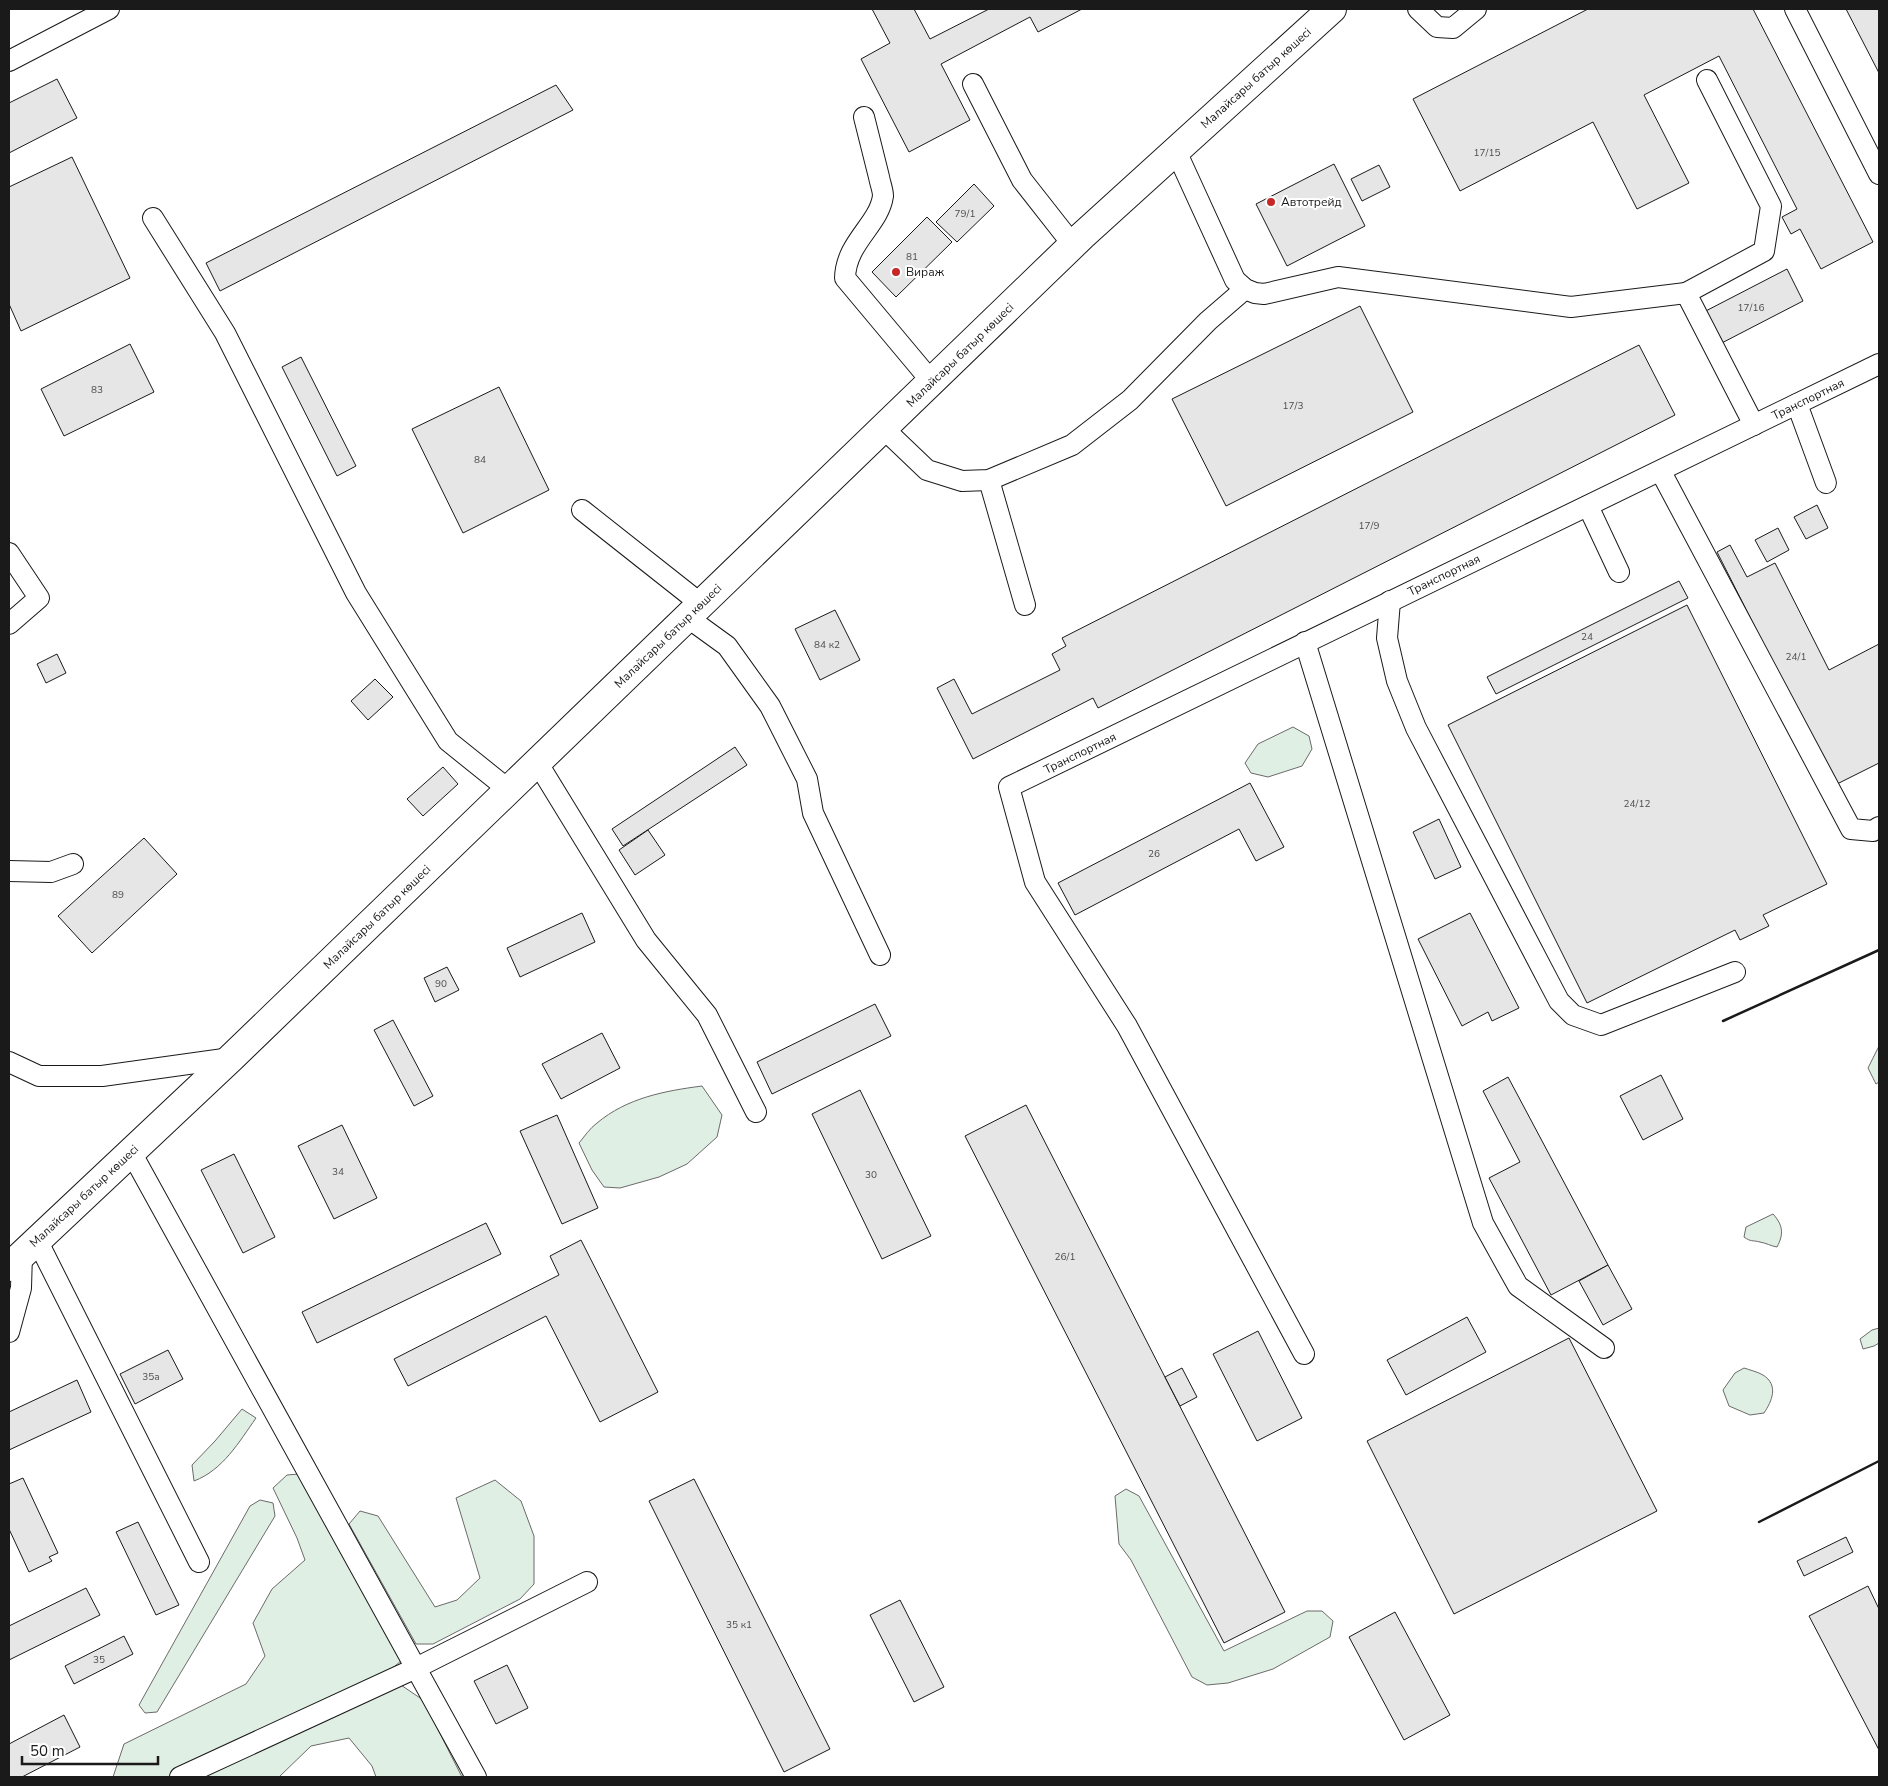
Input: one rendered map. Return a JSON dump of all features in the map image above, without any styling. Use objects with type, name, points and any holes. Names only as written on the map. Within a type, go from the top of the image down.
[{"type":"highway","name":"Малайсары батыр көшесі","points":[[23,1254],[231,1058],[1073,246],[1332,9]]},
{"type":"street","points":[[9,61],[109,9]]},
{"type":"street","points":[[1418,9],[1438,27],[1453,28],[1476,9]]},
{"type":"street","points":[[1795,9],[1879,174]]},
{"type":"street","points":[[1176,151],[1235,280],[1245,289],[1255,293],[1273,294],[1338,277],[1571,307],[1686,294],[1764,251],[1771,206],[1707,80]]},
{"type":"street","points":[[973,84],[1022,180],[1073,246]]},
{"type":"street","points":[[864,117],[883,195],[877,212],[858,239],[850,255],[845,267],[845,278],[932,382]]},
{"type":"street","points":[[153,218],[225,333],[361,601],[448,741],[509,790]]},
{"type":"street","points":[[883,428],[927,470],[962,481],[989,480],[1072,445],[1130,400],[1208,321],[1245,289]]},
{"type":"street","points":[[1686,294],[1754,425]]},
{"type":"street","name":"Транспортная","points":[[1304,1354],[1127,1026],[1035,882],[1009,787],[1305,642],[1661,472],[1879,364]]},
{"type":"street","points":[[1797,404],[1826,482]]},
{"type":"street","points":[[1661,472],[1851,830],[1873,830],[1879,827]]},
{"type":"street","points":[[989,480],[1025,605]]},
{"type":"street","points":[[1588,506],[1619,572]]},
{"type":"street","points":[[582,510],[694,611],[727,646],[770,706],[807,779],[813,814],[880,955]]},
{"type":"street","points":[[9,553],[39,598],[9,624]]},
{"type":"street","points":[[1390,601],[1387,638],[1397,681],[1416,728],[1560,1001],[1573,1015],[1601,1025],[1735,972]]},
{"type":"street","points":[[1305,642],[1483,1223],[1518,1286],[1604,1348]]},
{"type":"street","points":[[537,762],[646,940],[707,1015],[756,1112]]},
{"type":"street","points":[[9,870],[51,872],[73,864]]},
{"type":"street","points":[[9,1062],[39,1076],[102,1076],[231,1058]]},
{"type":"street","points":[[131,1152],[476,1777]]},
{"type":"street","points":[[9,1332],[21,1288],[23,1254]]},
{"type":"street","points":[[23,1254],[200,1562]]},
{"type":"street","points":[[180,1777],[416,1668],[587,1582]]},
{"type":"green space","points":[[1293,727],[1309,736],[1312,749],[1302,766],[1268,777],[1251,773],[1245,763],[1258,744]]},
{"type":"green space","points":[[1879,1046],[1879,1082],[1876,1084],[1868,1068]]},
{"type":"green space","points":[[702,1086],[722,1115],[717,1137],[687,1164],[659,1177],[620,1188],[604,1187],[592,1170],[579,1143],[592,1127],[621,1107],[646,1097]]},
{"type":"green space","points":[[1773,1214],[1781,1226],[1781,1238],[1777,1247],[1744,1237],[1746,1227]]},
{"type":"green space","points":[[1879,1328],[1879,1343],[1863,1349],[1860,1339],[1872,1330]]},
{"type":"green space","points":[[1744,1368],[1763,1375],[1771,1383],[1771,1398],[1764,1413],[1750,1415],[1729,1406],[1723,1390],[1735,1373]]},
{"type":"green space","points":[[242,1409],[256,1418],[237,1446],[222,1463],[214,1470],[194,1481],[192,1465]]},
{"type":"green space","points":[[299,1474],[402,1660],[388,1672],[398,1683],[423,1700],[462,1777],[376,1777],[372,1766],[349,1738],[311,1746],[279,1777],[113,1777],[124,1744],[246,1684],[265,1656],[253,1623],[272,1589],[305,1560],[297,1538],[273,1488],[287,1475]]},
{"type":"green space","points":[[495,1480],[521,1501],[534,1536],[534,1584],[520,1599],[433,1644],[416,1644],[349,1524],[360,1511],[378,1516],[435,1607],[457,1600],[480,1578],[456,1498]]},
{"type":"green space","points":[[1126,1489],[1139,1496],[1224,1651],[1307,1611],[1322,1611],[1333,1621],[1330,1637],[1273,1669],[1228,1683],[1207,1685],[1192,1677],[1131,1560],[1119,1544],[1115,1496]]},
{"type":"green space","points":[[260,1500],[273,1503],[275,1516],[157,1712],[145,1713],[139,1705],[250,1506]]},
{"type":"building","points":[[872,9],[914,9],[930,39],[989,9],[1082,9],[1038,32],[1030,17],[941,64],[970,120],[909,152],[861,59],[890,43]]},
{"type":"building","points":[[1588,9],[1753,9],[1873,242],[1821,269],[1800,229],[1791,234],[1782,217],[1797,209],[1719,56],[1644,95],[1689,183],[1637,209],[1593,122],[1460,191],[1413,99]]},
{"type":"building","points":[[1846,9],[1879,9],[1879,73]]},
{"type":"building","points":[[57,79],[77,118],[9,153],[9,103]]},
{"type":"building","points":[[556,85],[573,110],[220,291],[206,263]]},
{"type":"building","points":[[72,157],[130,278],[21,331],[9,304],[9,187]]},
{"type":"building","points":[[1334,164],[1365,226],[1287,266],[1256,204]]},
{"type":"building","points":[[1379,165],[1390,187],[1362,201],[1351,179]]},
{"type":"building","points":[[974,184],[994,206],[957,242],[936,222]]},
{"type":"building","points":[[927,217],[952,242],[896,297],[872,272]]},
{"type":"building","points":[[1787,269],[1803,301],[1714,347],[1698,315]]},
{"type":"building","points":[[1360,306],[1413,412],[1226,506],[1172,399]]},
{"type":"building","points":[[130,344],[154,392],[64,436],[41,389]]},
{"type":"building","points":[[1639,345],[1675,415],[1098,708],[1093,698],[973,759],[937,688],[954,679],[972,714],[1060,670],[1052,654],[1066,646],[1062,638]]},
{"type":"building","points":[[301,357],[356,466],[337,476],[282,367]]},
{"type":"building","points":[[499,387],[549,490],[463,533],[412,429]]},
{"type":"building","points":[[1817,505],[1828,528],[1806,539],[1794,517]]},
{"type":"building","points":[[1778,528],[1789,550],[1767,562],[1755,540]]},
{"type":"building","points":[[1730,545],[1747,577],[1775,563],[1829,670],[1879,644],[1879,763],[1835,785],[1717,552]]},
{"type":"building","points":[[1679,581],[1688,598],[1496,694],[1487,677]]},
{"type":"building","points":[[1687,605],[1827,884],[1763,915],[1769,926],[1740,940],[1735,930],[1587,1003],[1448,725]]},
{"type":"building","points":[[835,610],[860,660],[820,680],[795,629]]},
{"type":"building","points":[[57,654],[66,673],[46,683],[37,664]]},
{"type":"building","points":[[375,679],[393,697],[368,720],[351,701]]},
{"type":"building","points":[[735,747],[747,765],[623,846],[612,829]]},
{"type":"building","points":[[443,767],[458,784],[423,816],[407,799]]},
{"type":"building","points":[[1250,783],[1284,847],[1256,861],[1239,829],[1075,915],[1058,883]]},
{"type":"building","points":[[1439,819],[1461,867],[1435,879],[1413,832]]},
{"type":"building","points":[[648,830],[665,855],[635,875],[619,850]]},
{"type":"building","points":[[144,838],[177,874],[92,953],[58,916]]},
{"type":"building","points":[[582,913],[595,942],[520,977],[507,948]]},
{"type":"building","points":[[1470,913],[1519,1008],[1492,1021],[1488,1012],[1462,1026],[1418,939]]},
{"type":"building","points":[[447,967],[459,990],[435,1002],[424,978]]},
{"type":"building","points":[[875,1004],[891,1036],[772,1094],[757,1062]]},
{"type":"building","points":[[393,1020],[433,1096],[414,1106],[374,1030]]},
{"type":"building","points":[[602,1033],[620,1068],[561,1099],[542,1064]]},
{"type":"building","points":[[1661,1075],[1683,1119],[1643,1140],[1620,1096]]},
{"type":"building","points":[[1508,1077],[1608,1265],[1551,1295],[1489,1178],[1520,1162],[1483,1091]]},
{"type":"building","points":[[860,1090],[931,1236],[882,1259],[812,1114]]},
{"type":"building","points":[[1026,1105],[1285,1612],[1224,1643],[965,1136]]},
{"type":"building","points":[[557,1115],[598,1208],[562,1224],[520,1131]]},
{"type":"building","points":[[342,1125],[377,1198],[334,1219],[298,1146]]},
{"type":"building","points":[[234,1154],[275,1237],[243,1253],[201,1170]]},
{"type":"building","points":[[486,1223],[501,1254],[317,1343],[302,1312]]},
{"type":"building","points":[[581,1240],[658,1392],[600,1422],[546,1316],[408,1386],[394,1359],[559,1275],[550,1256]]},
{"type":"building","points":[[1608,1265],[1632,1309],[1603,1325],[1579,1281]]},
{"type":"building","points":[[1467,1317],[1486,1352],[1406,1395],[1387,1360]]},
{"type":"building","points":[[1258,1331],[1302,1418],[1257,1441],[1213,1354]]},
{"type":"building","points":[[1569,1338],[1657,1511],[1454,1614],[1367,1441]]},
{"type":"building","points":[[168,1350],[183,1379],[135,1404],[120,1374]]},
{"type":"building","points":[[1182,1368],[1197,1397],[1180,1406],[1165,1377]]},
{"type":"building","points":[[77,1380],[91,1412],[9,1450],[9,1412]]},
{"type":"building","points":[[23,1478],[58,1553],[49,1557],[52,1561],[29,1572],[9,1529],[9,1484]]},
{"type":"building","points":[[694,1479],[830,1749],[784,1772],[649,1501]]},
{"type":"building","points":[[138,1522],[179,1605],[156,1615],[116,1532]]},
{"type":"building","points":[[1846,1537],[1853,1552],[1804,1576],[1797,1561]]},
{"type":"building","points":[[1868,1586],[1879,1609],[1879,1750],[1809,1616]]},
{"type":"building","points":[[86,1588],[100,1615],[9,1660],[9,1626]]},
{"type":"building","points":[[900,1600],[944,1687],[914,1702],[870,1615]]},
{"type":"building","points":[[1395,1612],[1450,1715],[1404,1740],[1349,1637]]},
{"type":"building","points":[[124,1636],[133,1654],[74,1684],[65,1666]]},
{"type":"building","points":[[507,1665],[528,1708],[496,1724],[474,1681]]},
{"type":"building","points":[[64,1715],[80,1747],[22,1777],[9,1777],[9,1744]]},
{"type":"wall","points":[[1723,1021],[1879,950]]},
{"type":"wall","points":[[1759,1522],[1879,1461]]},
{"type":"place","name":"Автотрейд","points":[[1271,202]]},
{"type":"place","name":"Вираж","points":[[896,272]]}]
